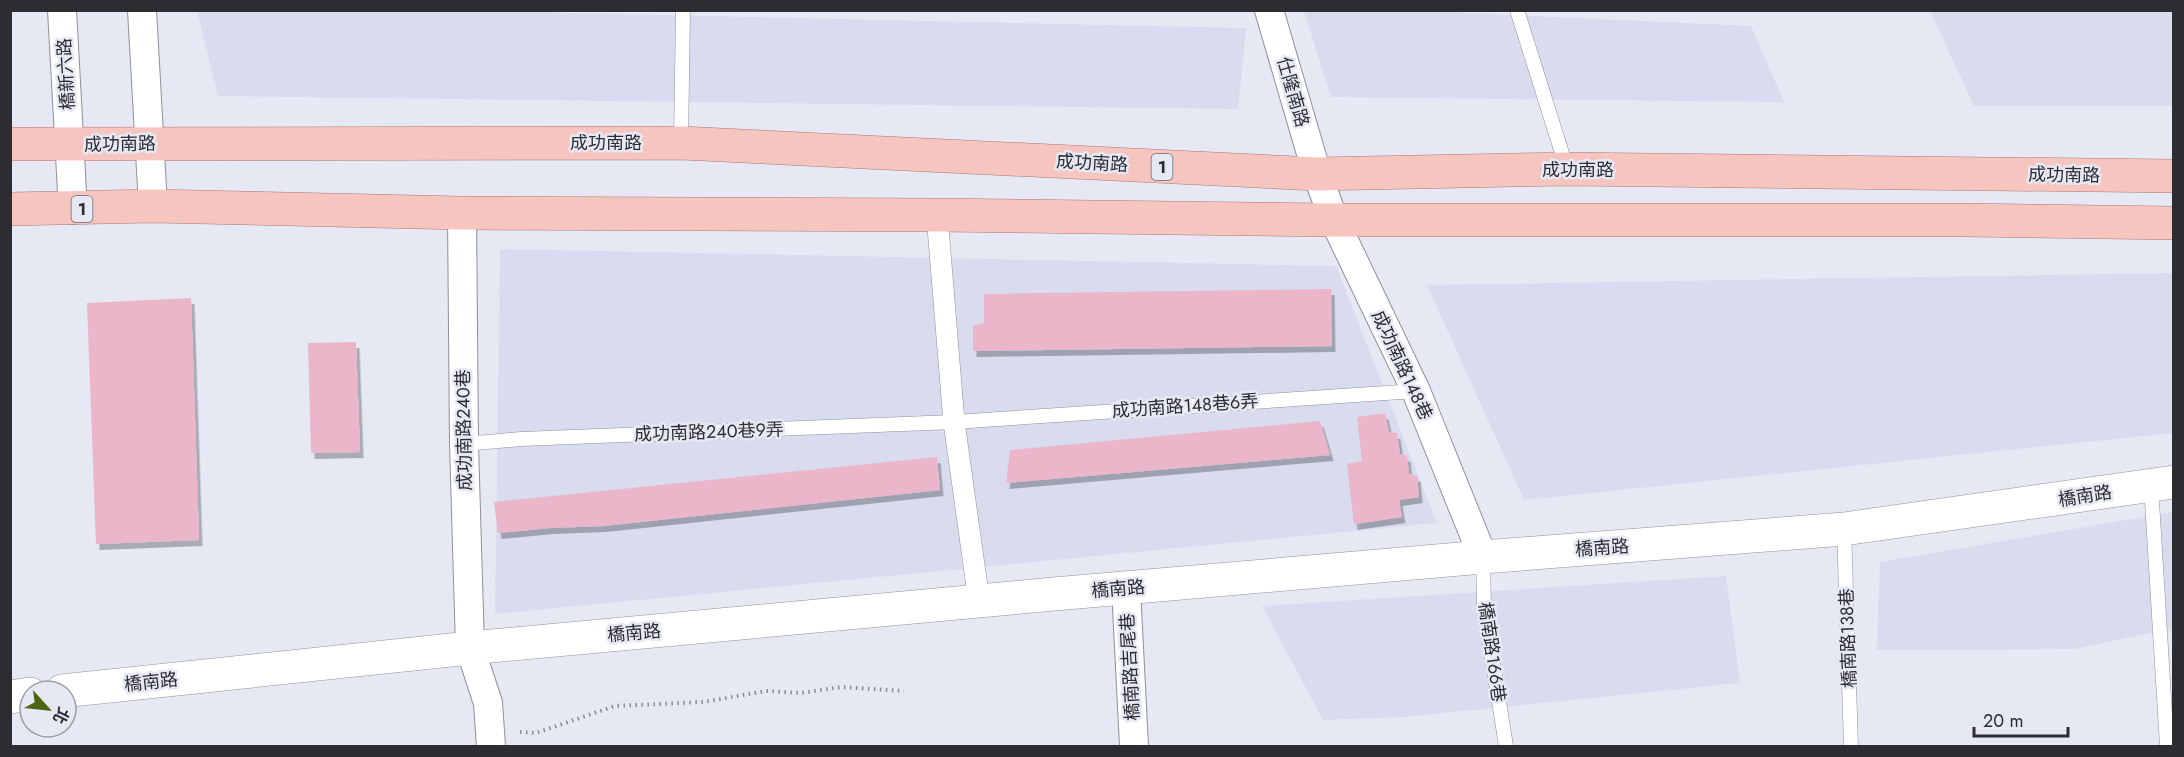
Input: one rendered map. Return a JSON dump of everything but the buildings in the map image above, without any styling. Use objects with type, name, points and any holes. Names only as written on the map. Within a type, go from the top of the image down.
[{"type":"main road","name":"成功南路","points":[[10,144],[681,143],[1317,174],[1567,169],[2174,176]]},
{"type":"main road","name":"1","points":[[10,209],[73,210],[153,206],[462,213],[937,215],[1334,220],[1962,220],[2174,223]]},
{"type":"street","name":"橋新六路","points":[[62,10],[73,210]]},
{"type":"street","points":[[142,10],[153,206]]},
{"type":"street","name":"仕隆南路","points":[[1269,10],[1317,174]]},
{"type":"street","name":"成功南路148巷","points":[[1317,174],[1334,220],[1416,391],[1483,556]]},
{"type":"street","name":"成功南路240巷","points":[[462,213],[464,444],[470,648],[488,703],[490,739]]},
{"type":"street","points":[[937,215],[954,422],[979,601]]},
{"type":"street","name":"橋南路","points":[[78,689],[470,648],[979,601],[1483,556],[1844,529],[2162,484]]},
{"type":"street","name":"橋南路吉尾巷","points":[[1126,588],[1134,747]]},
{"type":"lane","points":[[681,143],[683,10]]},
{"type":"lane","points":[[1517,10],[1567,169]]},
{"type":"lane","name":"成功南路148巷6弄","points":[[954,422],[1416,391]]},
{"type":"lane","name":"成功南路240巷9弄","points":[[464,444],[521,439],[954,422]]},
{"type":"lane","points":[[2162,484],[2167,747]]},
{"type":"lane","name":"橋南路138巷","points":[[1844,529],[1851,747]]},
{"type":"lane","name":"橋南路166巷","points":[[1483,556],[1484,606],[1506,747]]},
{"type":"path","points":[[490,739],[536,733],[615,706],[703,702],[766,690],[801,693],[842,687],[904,691]]},
{"type":"shaded area","points":[[197,11],[483,11],[1246,28],[1238,109],[218,96]]},
{"type":"shaded area","points":[[1304,11],[1428,11],[1751,26],[1784,102],[1331,97]]},
{"type":"shaded area","points":[[1930,11],[2173,11],[2173,106],[1974,106]]},
{"type":"shaded area","points":[[500,249],[1336,266],[1437,523],[495,614]]},
{"type":"shaded area","points":[[2173,273],[2173,433],[1524,500],[1427,285]]},
{"type":"shaded area","points":[[2173,512],[2173,628],[2075,649],[1877,650],[1880,562]]},
{"type":"shaded area","points":[[1726,576],[1740,683],[1405,717],[1323,720],[1262,606]]}]
